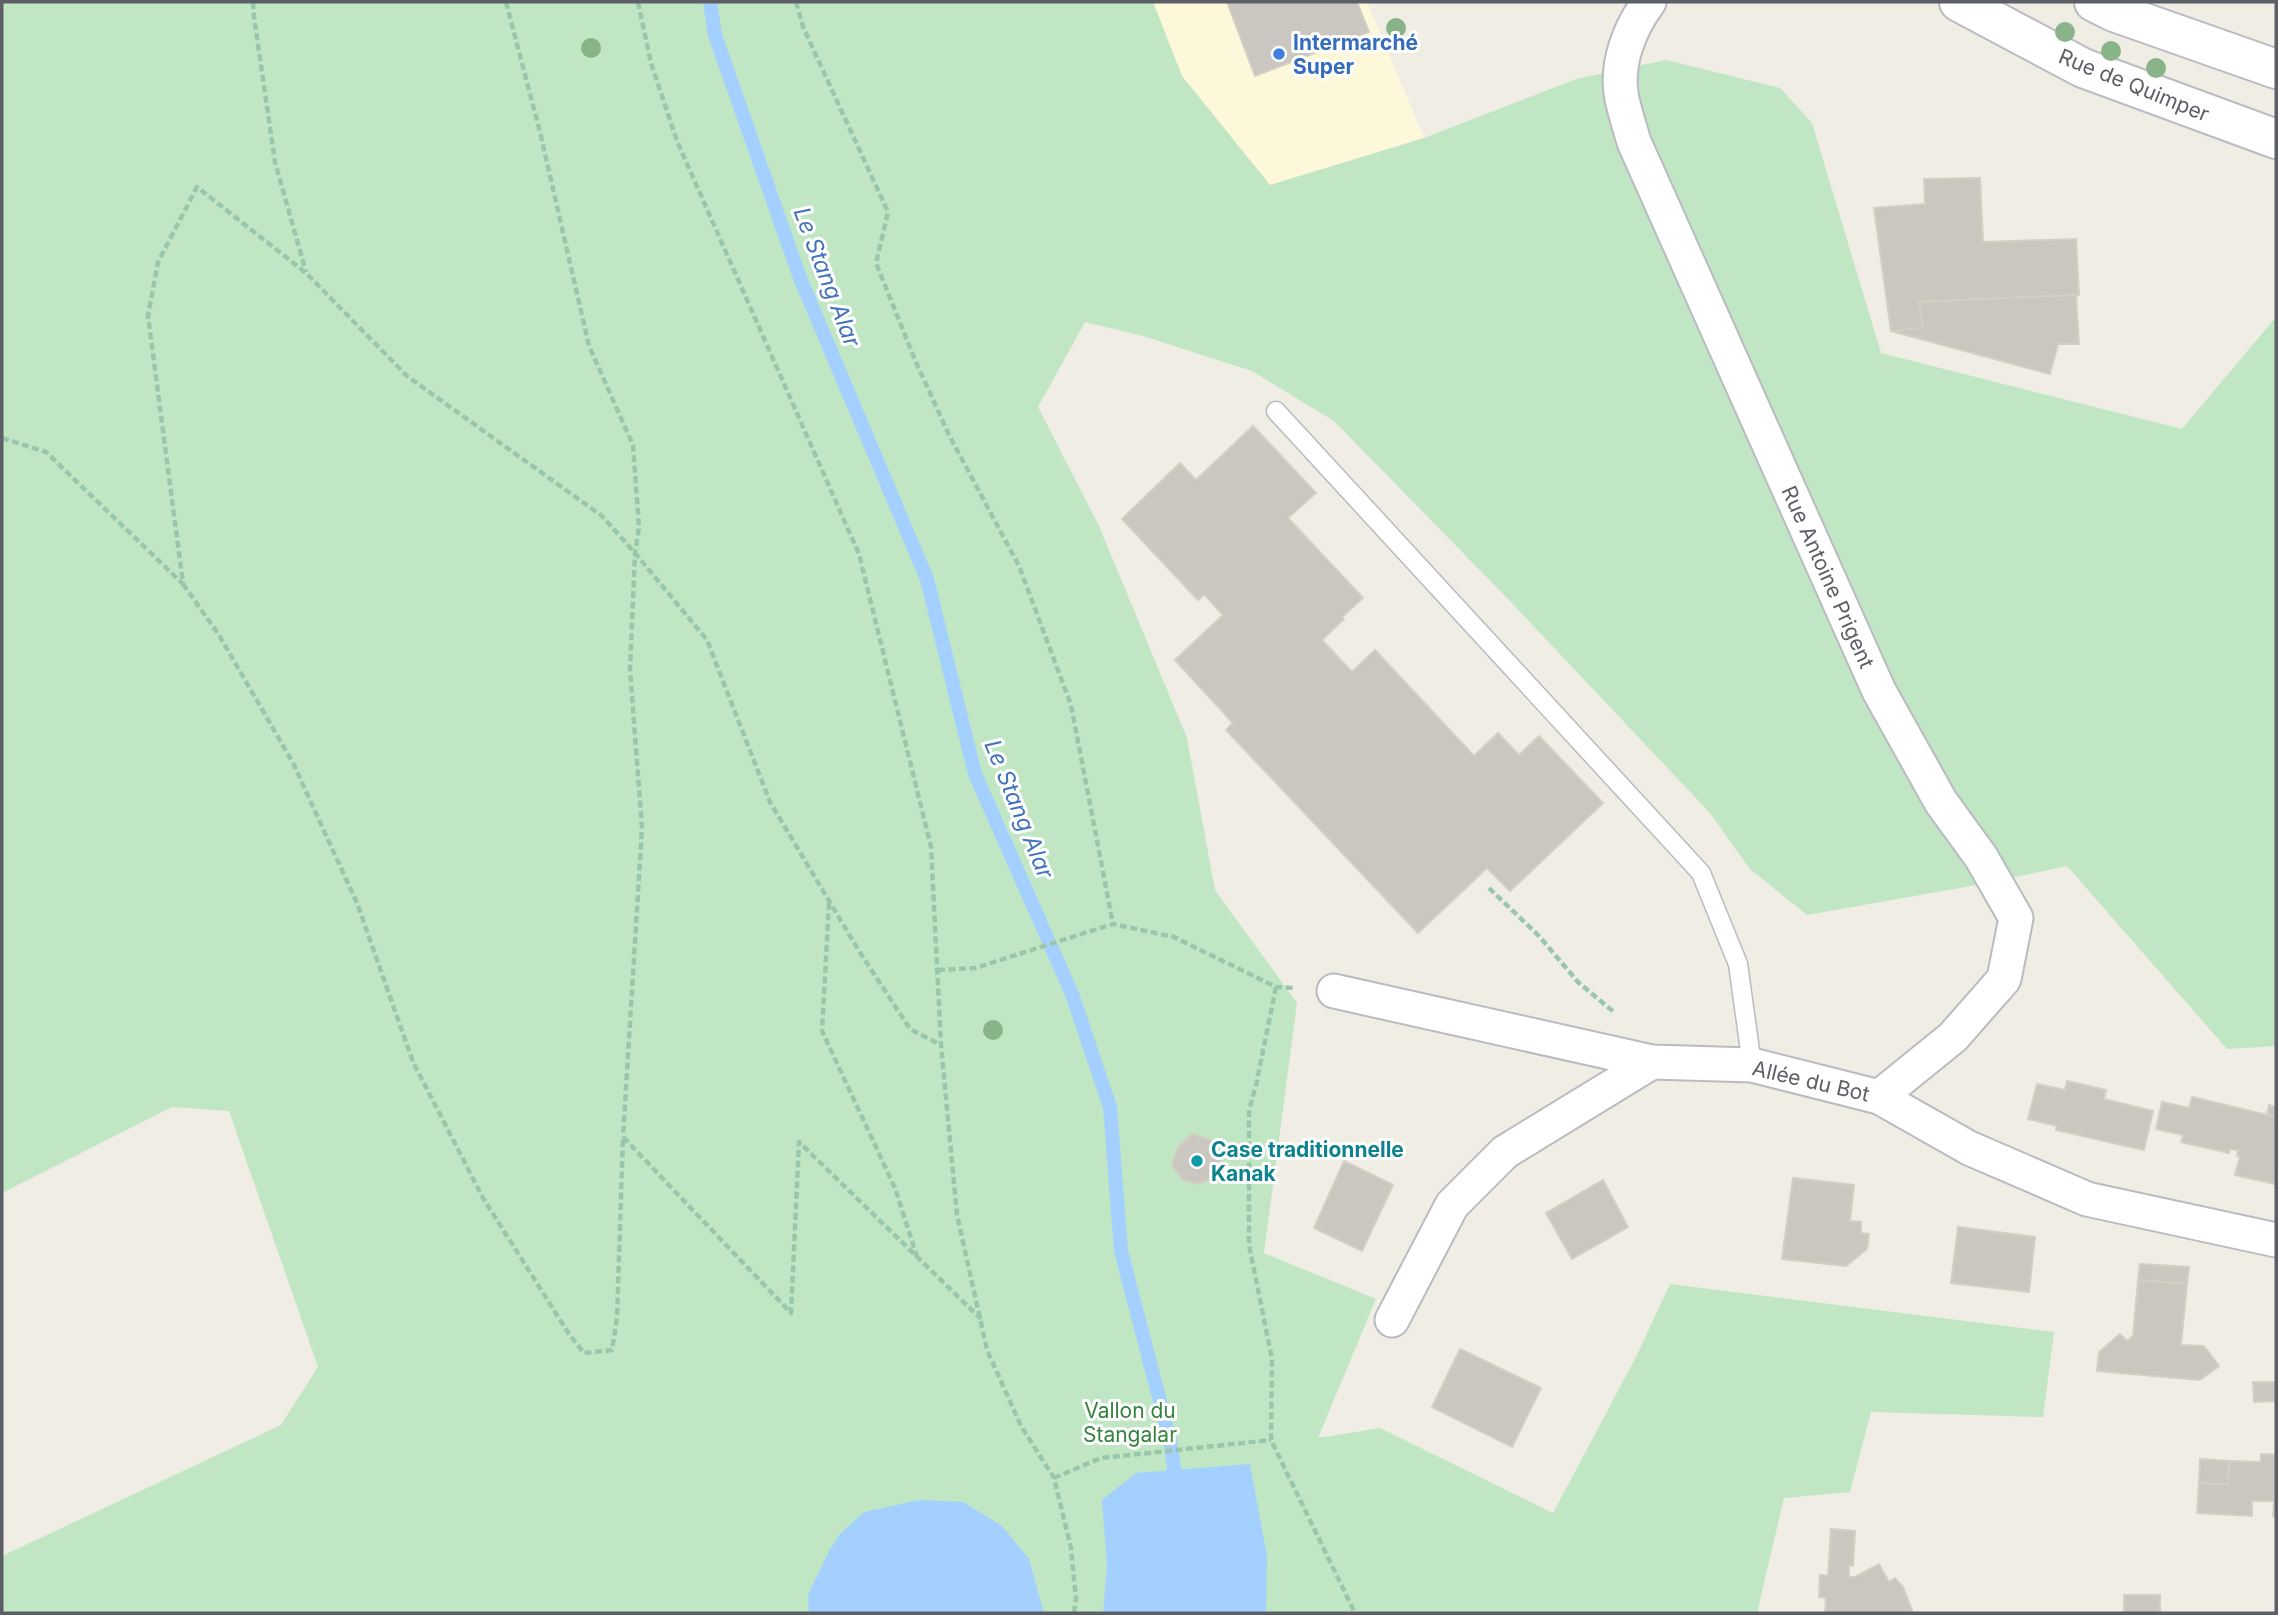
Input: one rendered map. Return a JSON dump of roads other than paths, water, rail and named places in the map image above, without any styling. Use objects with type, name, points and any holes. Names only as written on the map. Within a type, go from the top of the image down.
[{"type":"main road","name":"Rue de Quimper","points":[[1959,2],[2083,68],[2276,139]]},
{"type":"main road","points":[[2095,2],[2114,12],[2276,69]]},
{"type":"street","name":"Rue Antoine Prigent","points":[[1649,2],[1634,21],[1622,61],[1622,97],[1634,142],[1879,691],[1941,802],[1981,857],[2017,918],[2004,979],[1953,1037],[1879,1097]]},
{"type":"street","name":"Allée du Bot","points":[[1335,991],[1652,1062],[1752,1065],[1879,1097],[1969,1148],[2087,1199],[2276,1240]]},
{"type":"street","points":[[1392,1320],[1452,1205],[1505,1152],[1652,1062]]},
{"type":"lane","points":[[1276,411],[1701,873],[1738,964],[1752,1065]]},
{"type":"water","points":[[1250,1464],[1267,1556],[1266,1613],[1103,1613],[1107,1566],[1102,1500],[1136,1473]]},
{"type":"water","points":[[920,1500],[963,1502],[1002,1526],[1029,1559],[1044,1613],[809,1613],[808,1595],[840,1534],[864,1512]]},
{"type":"waterway","name":"Le Stang Alar","points":[[710,2],[715,35],[800,278],[927,579],[975,774],[1072,994],[1110,1107],[1121,1251],[1170,1440],[1174,1485]]},
{"type":"place","name":"Intermarché Super","points":[[1279,54]]},
{"type":"place","name":"Case traditionnelle Kanak","points":[[1197,1161]]},
{"type":"park label","name":"Vallon du Stangalar","points":[[1130,1422]]}]
